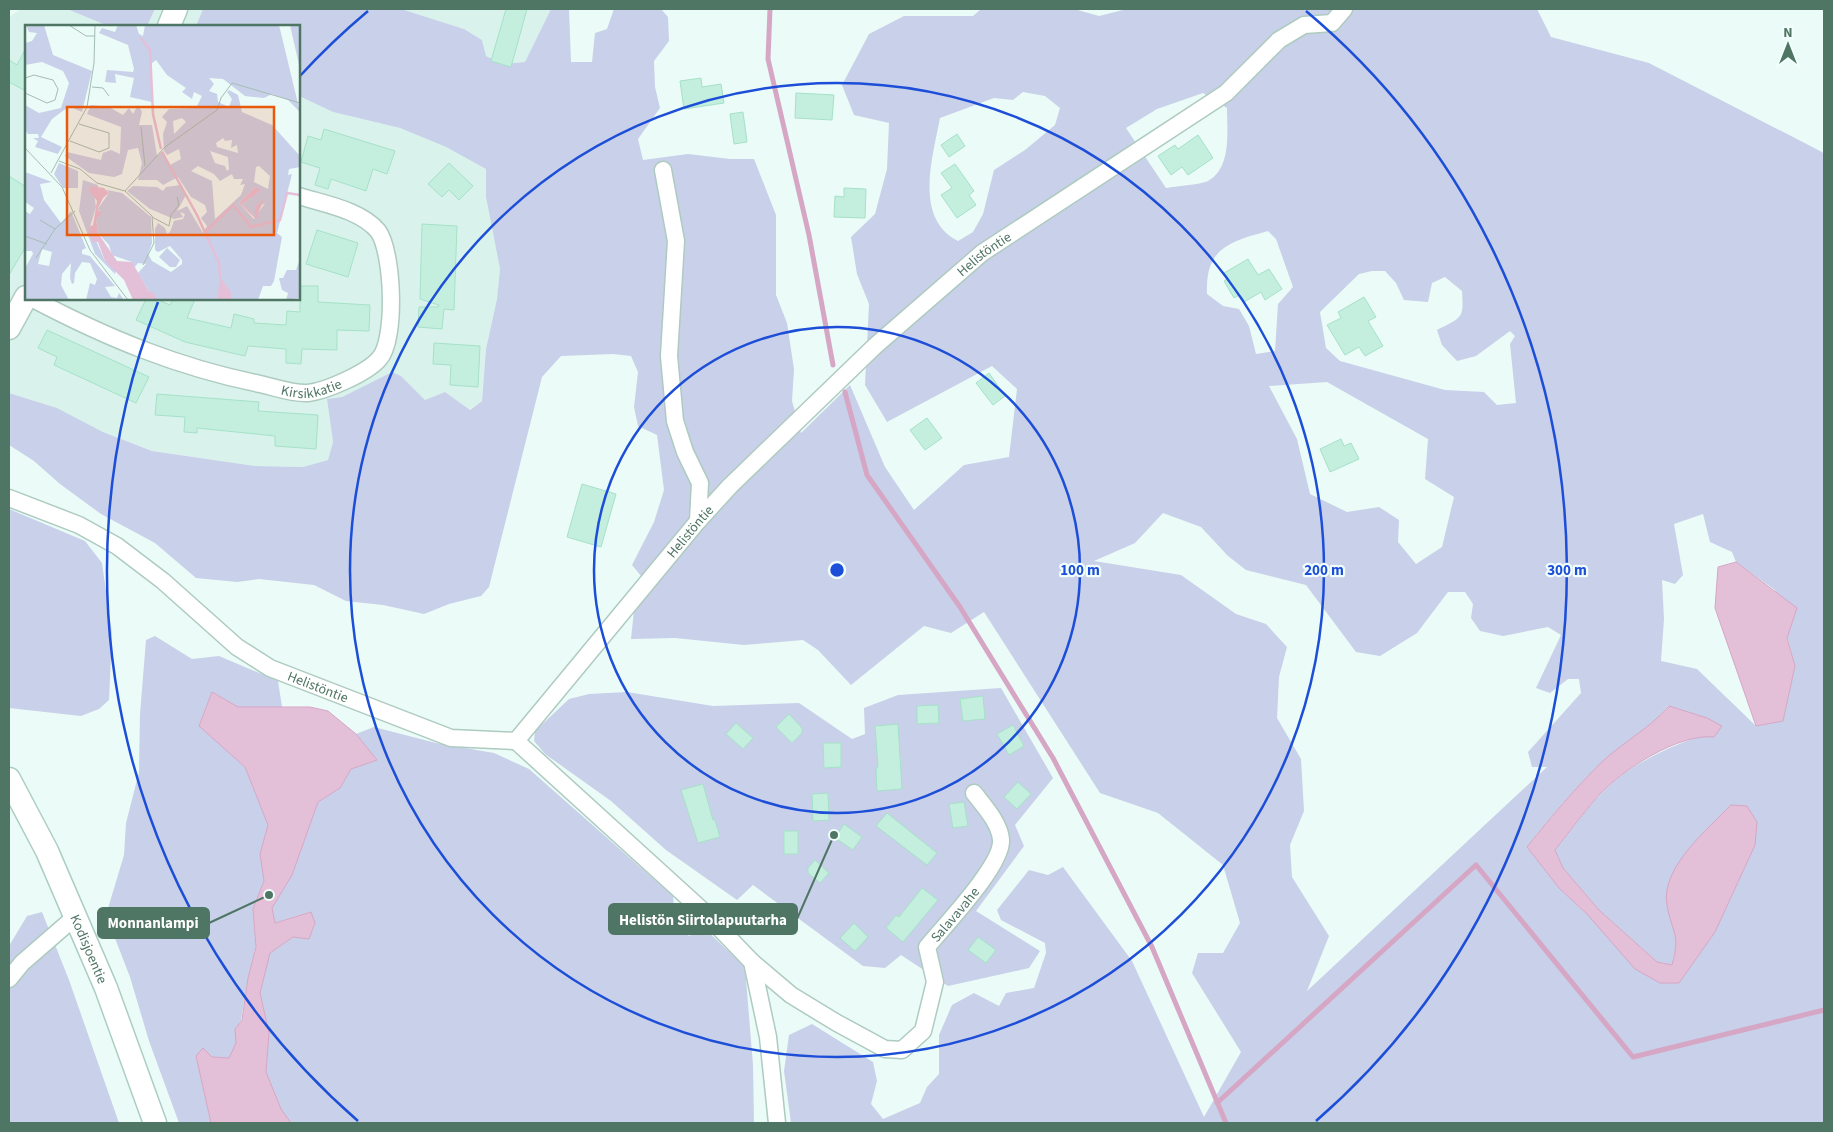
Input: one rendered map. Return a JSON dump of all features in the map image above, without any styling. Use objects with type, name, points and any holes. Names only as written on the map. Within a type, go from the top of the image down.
[{"type":"street","points":[[168,25],[176,9]]},
{"type":"street","name":"Helistöntie","points":[[9,498],[79,525],[117,546],[163,581],[236,647],[270,668],[451,738],[516,741],[698,521],[730,486],[875,346],[982,253],[1226,93],[1279,40],[1304,25],[1332,23],[1344,9]]},
{"type":"street","points":[[663,170],[676,241],[669,356],[674,421],[685,452],[700,483],[698,521]]},
{"type":"street","name":"Kirsikkatie","points":[[35,300],[142,351],[191,368],[306,393],[327,390],[379,359],[388,342],[389,266],[385,242],[377,229],[347,212],[300,196]]},
{"type":"street","points":[[9,328],[25,298]]},
{"type":"street","points":[[516,741],[704,912],[752,962],[768,1037],[777,1123]]},
{"type":"street","name":"Kodisjoentie","points":[[9,779],[47,851],[106,988],[155,1123]]},
{"type":"street","name":"Salavavahe","points":[[752,962],[791,995],[885,1049],[902,1050],[923,1030],[935,982],[927,947],[996,860],[1002,840],[993,818],[974,793]]},
{"type":"street","points":[[9,979],[22,963],[75,918]]},
{"type":"shaded area","points":[[21,9],[67,9],[106,25],[25,25],[25,300],[300,300],[300,96],[333,112],[400,128],[446,147],[486,169],[486,197],[500,269],[497,299],[486,349],[482,401],[469,410],[445,392],[425,400],[401,376],[392,372],[342,397],[327,399],[333,442],[328,460],[303,467],[255,466],[152,451],[103,432],[57,408],[9,393],[9,17]]},
{"type":"shaded area","points":[[67,9],[155,9],[147,25],[106,25]]},
{"type":"shaded area","points":[[155,9],[203,9],[196,25],[147,25]]},
{"type":"shaded area","points":[[203,9],[401,9],[464,29],[482,40],[486,56],[503,64],[525,62],[551,9],[569,9],[571,62],[592,62],[595,33],[607,29],[614,9],[661,9],[668,17],[669,41],[654,61],[655,87],[660,108],[638,139],[643,160],[688,154],[730,159],[754,159],[776,215],[776,295],[787,323],[794,369],[792,401],[801,433],[850,385],[885,467],[914,510],[964,465],[1009,457],[1017,389],[992,366],[887,422],[865,385],[869,304],[857,274],[851,237],[875,214],[887,169],[889,123],[854,115],[842,85],[869,34],[904,16],[973,16],[981,9],[1074,9],[1099,16],[1127,9],[1537,9],[1551,37],[1649,63],[1822,152],[1824,155],[1824,1123],[791,1123],[784,1071],[789,1035],[812,1024],[873,1062],[877,1081],[871,1104],[883,1119],[920,1103],[927,1087],[939,1074],[939,1035],[952,1005],[974,993],[999,1006],[1006,993],[1034,988],[1046,953],[1045,943],[1001,920],[997,910],[1029,870],[1048,875],[1063,867],[1132,961],[1204,1117],[1241,1052],[1192,973],[1198,953],[1223,953],[1240,923],[1223,865],[1158,813],[1100,793],[984,612],[951,633],[924,626],[851,685],[818,650],[803,640],[744,645],[675,638],[631,639],[634,611],[651,588],[632,565],[654,522],[664,490],[657,435],[638,426],[634,407],[638,372],[631,356],[613,354],[561,356],[542,377],[489,587],[481,596],[449,604],[424,614],[383,605],[346,601],[314,585],[259,579],[237,582],[196,578],[155,543],[101,514],[60,484],[34,461],[9,445],[9,393],[57,408],[103,432],[152,451],[255,466],[303,467],[328,460],[333,442],[327,399],[342,397],[392,372],[401,376],[425,400],[445,392],[470,410],[482,401],[486,349],[497,299],[500,269],[486,197],[486,169],[446,147],[400,128],[333,112],[300,96],[300,25],[196,25]],"holes":[[[1023,92],[1045,96],[1060,108],[1055,125],[1025,150],[994,170],[983,214],[973,232],[958,241],[944,231],[935,217],[931,202],[929,185],[940,118],[994,98],[1013,100]],[[1203,93],[1227,108],[1225,158],[1216,175],[1208,181],[1166,188],[1126,128],[1157,109]],[[1268,231],[1276,239],[1293,287],[1278,304],[1275,351],[1256,354],[1249,326],[1239,309],[1223,306],[1207,294],[1207,279],[1210,266],[1222,249],[1242,239]],[[1385,271],[1396,283],[1404,300],[1428,302],[1432,283],[1445,277],[1462,291],[1462,312],[1452,322],[1437,330],[1442,345],[1457,361],[1476,356],[1510,331],[1515,336],[1510,344],[1516,403],[1497,405],[1484,392],[1445,390],[1340,361],[1326,348],[1320,312],[1359,274]],[[1327,382],[1428,439],[1425,479],[1454,497],[1442,547],[1416,564],[1398,542],[1399,520],[1379,507],[1347,512],[1310,494],[1297,439],[1269,386]],[[1163,513],[1201,527],[1228,556],[1246,570],[1306,585],[1356,652],[1380,656],[1417,633],[1448,592],[1465,592],[1473,604],[1471,618],[1480,631],[1503,636],[1548,627],[1561,635],[1536,688],[1550,693],[1568,679],[1579,679],[1581,693],[1528,752],[1532,767],[1547,767],[1307,991],[1329,936],[1292,877],[1290,845],[1304,811],[1301,759],[1277,718],[1279,677],[1287,647],[1266,624],[1236,614],[1181,575],[1094,561],[1135,543]],[[1703,514],[1710,542],[1732,552],[1736,562],[1775,590],[1795,666],[1783,721],[1756,726],[1697,669],[1661,661],[1664,619],[1662,580],[1675,584],[1683,575],[1674,524]],[[1668,706],[1701,736],[1674,746],[1633,767],[1621,776],[1593,802],[1555,850],[1563,868],[1599,910],[1657,962],[1672,965],[1678,941],[1675,932],[1755,845],[1715,932],[1679,983],[1587,914],[1559,888],[1527,847],[1564,802],[1594,771]]]},
{"type":"shaded area","points":[[401,9],[551,9],[525,62],[503,64],[486,56],[482,40],[464,29]]},
{"type":"shaded area","points":[[9,509],[85,541],[102,563],[112,633],[109,700],[99,709],[81,716],[9,708]]},
{"type":"shaded area","points":[[1736,562],[1797,608],[1787,638],[1795,666],[1783,721],[1756,726],[1715,608],[1718,567]]},
{"type":"shaded area","points":[[155,636],[192,659],[219,656],[278,681],[282,707],[238,707],[212,692],[199,725],[245,767],[268,825],[260,854],[264,881],[253,909],[256,946],[241,1020],[235,1029],[237,1043],[229,1058],[196,1056],[211,1123],[179,1123],[149,1041],[130,977],[106,915],[124,855],[126,823],[139,772],[140,714],[146,640]]},
{"type":"shaded area","points":[[1001,688],[1053,778],[1015,825],[1024,846],[976,911],[1040,951],[1029,968],[948,986],[901,955],[885,968],[863,966],[753,885],[737,900],[666,850],[611,801],[545,754],[534,741],[535,731],[569,699],[589,694],[627,692],[713,706],[799,703],[852,739],[865,734],[864,708],[898,695]]},
{"type":"shaded area","points":[[212,692],[238,707],[310,707],[328,711],[356,734],[377,760],[351,769],[340,788],[318,802],[292,875],[272,908],[275,923],[311,912],[315,923],[309,939],[293,937],[270,953],[260,993],[269,1033],[266,1072],[281,1109],[291,1123],[211,1123],[196,1056],[203,1048],[212,1057],[229,1058],[236,1043],[235,1029],[242,1020],[248,978],[256,947],[253,909],[264,881],[260,854],[268,825],[245,767],[199,726]]},
{"type":"shaded area","points":[[1669,706],[1707,718],[1722,726],[1714,737],[1700,737],[1668,747],[1622,775],[1599,795],[1555,850],[1563,868],[1599,910],[1657,962],[1672,965],[1676,940],[1667,905],[1667,891],[1671,877],[1678,863],[1688,850],[1731,805],[1747,806],[1757,822],[1755,845],[1715,932],[1679,983],[1660,983],[1635,969],[1587,914],[1559,888],[1527,847],[1564,802],[1604,760],[1654,721]]},
{"type":"shaded area","points":[[374,727],[436,743],[494,753],[529,769],[673,896],[675,921],[689,936],[704,928],[745,967],[753,1065],[754,1123],[291,1123],[281,1109],[266,1072],[269,1033],[260,993],[270,953],[293,937],[309,939],[315,924],[310,912],[274,923],[272,908],[292,875],[318,802],[340,788],[351,769],[377,760],[356,734]]},
{"type":"shaded area","points":[[42,912],[69,980],[119,1123],[9,1123],[9,946],[27,916]]},
{"type":"building","points":[[506,9],[527,9],[511,67],[491,61]]},
{"type":"building","points":[[25,50],[25,90],[9,82],[9,60],[17,65]]},
{"type":"building","points":[[701,78],[702,87],[721,84],[724,103],[684,109],[680,81]]},
{"type":"building","points":[[796,93],[834,95],[832,120],[795,118]]},
{"type":"building","points":[[743,112],[747,142],[734,144],[730,114]]},
{"type":"building","points":[[324,129],[395,151],[387,174],[373,169],[366,191],[331,179],[328,189],[315,185],[320,168],[301,162],[308,136],[321,140]]},
{"type":"building","points":[[957,134],[965,146],[949,157],[941,145]]},
{"type":"building","points":[[1198,135],[1213,158],[1188,175],[1182,167],[1171,175],[1158,156],[1175,145],[1178,149]]},
{"type":"building","points":[[449,163],[473,186],[459,200],[449,190],[442,197],[428,184]]},
{"type":"building","points":[[955,164],[974,191],[969,195],[976,205],[957,218],[941,195],[952,188],[941,173]]},
{"type":"building","points":[[9,176],[25,186],[25,248],[9,275]]},
{"type":"building","points":[[844,188],[866,189],[865,218],[834,217],[835,196],[844,197]]},
{"type":"building","points":[[422,224],[457,226],[454,310],[444,309],[442,329],[418,327],[419,307],[438,307],[439,305],[420,299]]},
{"type":"building","points":[[317,230],[358,243],[348,277],[306,264]]},
{"type":"building","points":[[1248,259],[1258,275],[1269,269],[1282,289],[1265,300],[1261,292],[1244,302],[1239,295],[1234,298],[1224,281],[1227,279],[1224,273]]},
{"type":"building","points":[[300,286],[318,286],[318,302],[370,305],[369,331],[337,330],[337,350],[302,349],[301,364],[286,363],[286,349],[248,346],[245,356],[185,342],[136,320],[146,300],[158,300],[170,305],[172,300],[195,300],[187,318],[231,328],[234,314],[254,319],[254,323],[286,325],[287,311],[300,312]]},
{"type":"building","points":[[1364,297],[1376,317],[1368,321],[1383,346],[1365,356],[1359,347],[1345,355],[1327,325],[1341,318],[1338,312]]},
{"type":"building","points":[[47,330],[149,377],[136,403],[54,365],[57,357],[38,348]]},
{"type":"building","points":[[434,343],[480,346],[478,387],[450,385],[451,365],[433,364]]},
{"type":"building","points":[[989,373],[1005,396],[993,405],[976,383]]},
{"type":"building","points":[[157,394],[259,402],[258,411],[318,415],[316,449],[275,446],[275,436],[197,428],[197,433],[184,432],[185,417],[155,415]]},
{"type":"building","points":[[927,418],[942,438],[925,450],[910,430]]},
{"type":"building","points":[[1341,439],[1344,446],[1351,443],[1359,459],[1330,472],[1320,449]]},
{"type":"building","points":[[582,484],[616,494],[601,547],[567,537]]},
{"type":"building","points":[[983,696],[985,719],[963,721],[960,699]]},
{"type":"building","points":[[938,705],[939,723],[917,724],[917,706]]},
{"type":"building","points":[[789,714],[802,728],[802,733],[792,743],[776,727]]},
{"type":"building","points":[[736,723],[753,738],[743,749],[726,734]]},
{"type":"building","points":[[898,724],[902,789],[877,791],[876,768],[878,767],[875,726]]},
{"type":"building","points":[[1013,725],[1024,746],[1009,755],[997,734]]},
{"type":"building","points":[[823,743],[841,743],[841,767],[824,768]]},
{"type":"building","points":[[1018,782],[1031,794],[1017,809],[1004,797]]},
{"type":"building","points":[[703,784],[720,837],[698,843],[681,790]]},
{"type":"building","points":[[828,793],[829,820],[813,821],[812,794]]},
{"type":"building","points":[[964,802],[968,826],[953,828],[949,804]]},
{"type":"building","points":[[887,813],[937,853],[927,865],[876,826]]},
{"type":"building","points":[[844,824],[862,837],[853,850],[835,838]]},
{"type":"building","points":[[784,831],[798,831],[798,854],[784,854]]},
{"type":"building","points":[[815,860],[829,873],[820,883],[808,873],[808,868]]},
{"type":"building","points":[[922,888],[938,900],[903,942],[886,928],[896,915],[899,917]]},
{"type":"building","points":[[854,923],[868,937],[855,951],[840,938]]},
{"type":"building","points":[[978,937],[996,950],[986,963],[968,950]]},
{"type":"waterway","points":[[770,9],[768,59],[809,235],[833,365]]},
{"type":"waterway","points":[[845,392],[867,475],[960,607],[1053,758],[1152,947],[1226,1123]]},
{"type":"waterway","points":[[1217,1103],[1476,865],[1633,1057],[1824,1010]]},
{"type":"place","name":"Helistön Siirtolapuutarha","points":[[834,835]]},
{"type":"place","name":"Monnanlampi","points":[[269,895]]}]
